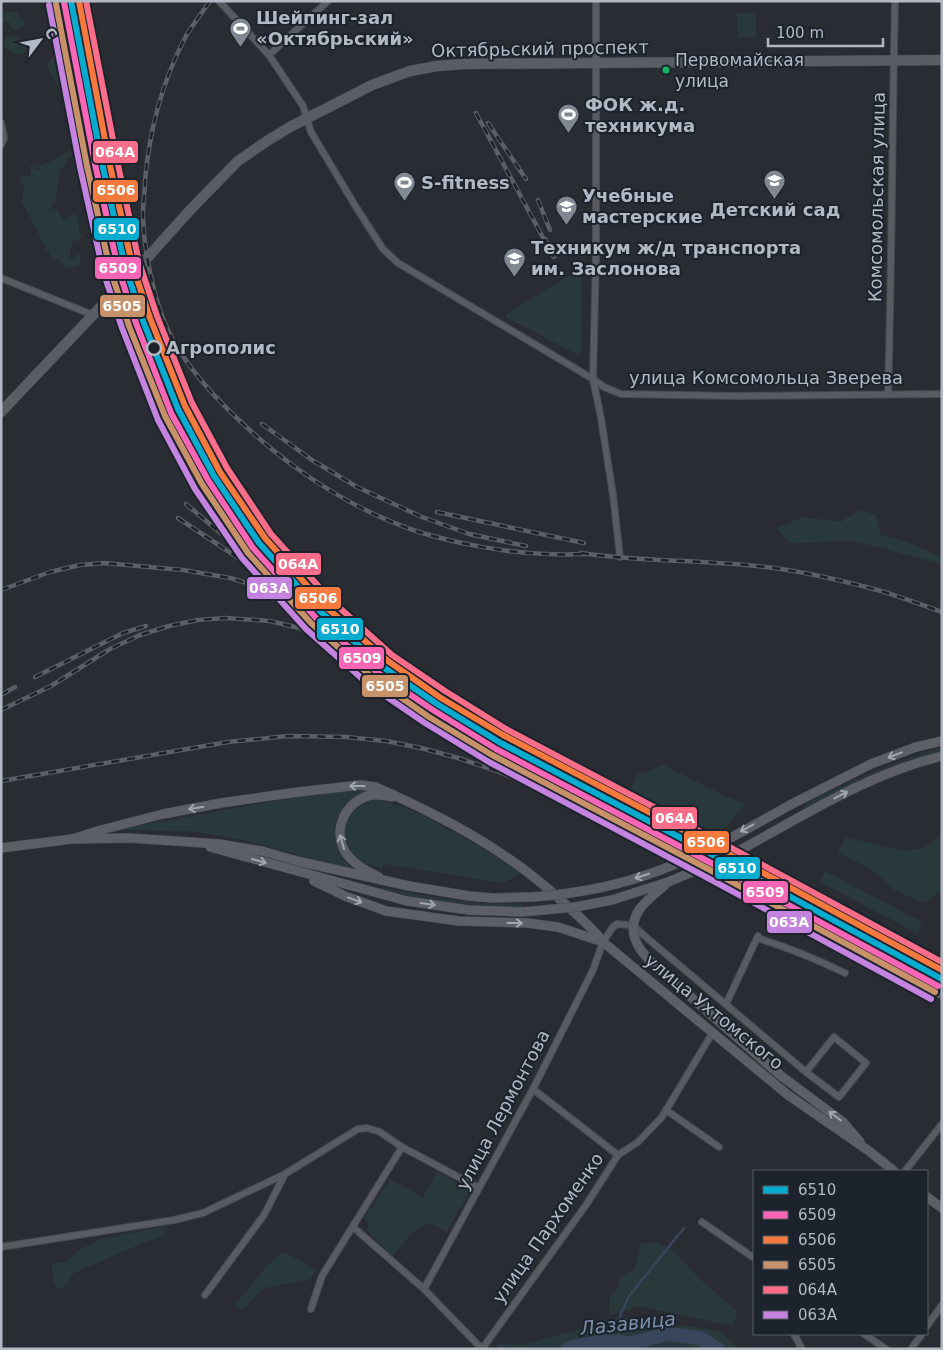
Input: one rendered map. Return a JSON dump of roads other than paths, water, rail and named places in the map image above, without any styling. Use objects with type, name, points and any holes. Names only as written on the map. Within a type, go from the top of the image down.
[{"type":"main road","name":"Октябрьский проспект","points":[[1,412],[238,161],[267,141],[307,118],[372,85],[410,71],[464,64],[942,60]]},
{"type":"main road","points":[[1,848],[72,839],[166,839],[219,844],[262,851],[390,883],[469,896],[493,898],[532,897],[570,893],[606,886],[662,870],[718,844],[871,764],[942,741]]},
{"type":"main road","points":[[196,843],[407,901],[469,910],[522,912],[575,907],[612,900],[695,872],[728,857],[798,818],[877,778],[921,761],[942,756]]},
{"type":"main road","name":"улица Ухтомского","points":[[72,839],[100,830],[187,809],[336,787],[360,785],[376,787],[456,826],[488,844],[545,885],[592,928],[602,942],[788,1095],[869,1151],[893,1170]]},
{"type":"main road","points":[[390,883],[359,867],[348,857],[342,844],[341,823],[344,814],[365,796],[376,795],[403,800]]},
{"type":"main road","points":[[296,872],[345,896],[386,911],[459,921],[527,923],[558,927],[602,942]]},
{"type":"main road","points":[[668,882],[639,910],[635,919],[634,936],[647,959],[780,1075],[843,1122],[869,1151]]},
{"type":"main road","points":[[928,1197],[942,1208]]},
{"type":"street","name":"улица Комсомольца Зверева","points":[[219,1],[270,55],[304,106],[312,132],[383,250],[398,264],[604,387],[621,394],[736,396],[942,394]]},
{"type":"street","points":[[270,55],[328,1]]},
{"type":"street","points":[[596,1],[596,253],[593,379],[613,495],[620,557]]},
{"type":"street","name":"Комсомольская улица","points":[[888,394],[892,259],[895,1]]},
{"type":"street","points":[[1,124],[4,138],[1,145]]},
{"type":"street","points":[[1,278],[93,315]]},
{"type":"street","points":[[602,942],[612,927],[617,924],[630,925],[637,928],[806,1072],[839,1097],[866,1063],[834,1037],[806,1072]]},
{"type":"street","points":[[726,1004],[757,937],[782,945],[845,973]]},
{"type":"street","name":"улица Лермонтова","points":[[424,1289],[533,1089],[593,970],[602,942]]},
{"type":"street","name":"улица Пархоменко","points":[[482,1349],[586,1205],[618,1155],[638,1142],[662,1117],[713,1032]]},
{"type":"street","points":[[533,1089],[618,1155]]},
{"type":"street","points":[[666,1110],[719,1146]]},
{"type":"street","points":[[905,1170],[942,1124]]},
{"type":"street","points":[[1,1247],[174,1220],[203,1213],[285,1174],[358,1129],[367,1128],[380,1132],[402,1147],[479,1188]]},
{"type":"street","points":[[311,1309],[322,1276],[402,1147]]},
{"type":"street","points":[[205,1295],[264,1215],[285,1174]]},
{"type":"street","points":[[702,1222],[753,1257]]},
{"type":"street","points":[[353,1227],[424,1289],[482,1349]]},
{"type":"street","points":[[928,1325],[942,1306]]},
{"type":"street","points":[[795,1335],[802,1349]]},
{"type":"street","points":[[865,1335],[886,1349]]},
{"type":"street","points":[[911,1349],[921,1335]]},
{"type":"waterway","points":[[618,1342],[620,1316],[629,1296],[684,1228]]},
{"type":"waterway","name":"Лазавица","points":[[568,1349],[606,1341],[631,1343],[668,1334],[700,1338],[718,1349]]},
{"type":"railway","points":[[210,1],[186,36],[170,71],[158,107],[147,163],[143,208],[145,240],[157,302],[171,337],[193,371],[235,416],[282,457],[307,476],[361,508],[419,532],[466,544],[533,553],[587,554]]},
{"type":"railway","points":[[476,113],[547,245]]},
{"type":"railway","points":[[488,123],[526,179]]},
{"type":"railway","points":[[538,200],[550,230]]},
{"type":"railway","points":[[545,239],[554,257]]},
{"type":"railway","points":[[262,424],[312,460],[357,487],[422,517],[469,534],[526,546]]},
{"type":"railway","points":[[186,504],[245,554]]},
{"type":"railway","points":[[437,512],[584,543]]},
{"type":"railway","points":[[217,516],[278,579]]},
{"type":"railway","points":[[178,518],[270,579],[301,603]]},
{"type":"railway","points":[[581,553],[756,566],[793,571],[881,591],[942,612]]},
{"type":"railway","points":[[1,590],[50,572],[80,565],[104,563],[183,570],[230,578],[264,588],[300,609],[330,630],[340,640]]},
{"type":"railway","points":[[1,710],[51,686],[110,649],[140,635],[169,626],[198,620],[225,618],[270,621],[299,628],[328,638],[355,653],[384,676],[494,746],[780,896],[942,985]]},
{"type":"railway","points":[[35,677],[123,633],[146,626]]},
{"type":"railway","points":[[1,695],[15,687]]},
{"type":"railway","points":[[1,781],[228,742],[288,736],[346,737],[386,741],[421,748],[497,771],[538,789],[638,840],[820,939],[890,970]]},
{"type":"railway","points":[[884,967],[942,997]]},
{"type":"place","name":"Шейпинг-зал «Октябрьский»","points":[[240,47]]},
{"type":"place","name":"Первомайская улица","points":[[666,70]]},
{"type":"place","name":"ФОК ж.д. техникума","points":[[569,134]]},
{"type":"place","name":"Детский сад","points":[[775,199]]},
{"type":"place","name":"S-fitness","points":[[405,202]]},
{"type":"place","name":"Учебные мастерские","points":[[566,225]]},
{"type":"place","name":"Техникум ж/д транспорта им. Заслонова","points":[[515,277]]},
{"type":"place","name":"Агрополис","points":[[154,348]]}]
